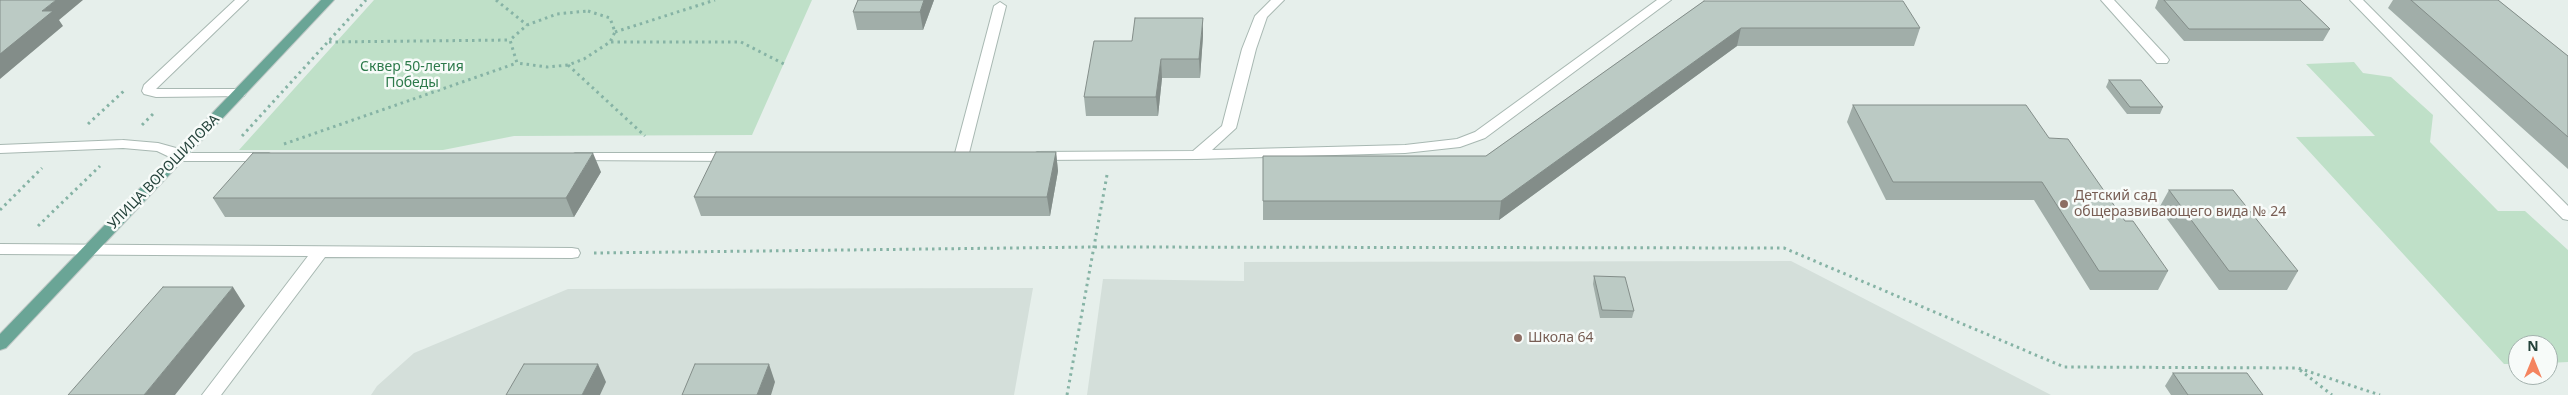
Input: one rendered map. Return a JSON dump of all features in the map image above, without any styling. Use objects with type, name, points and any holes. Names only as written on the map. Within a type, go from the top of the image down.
[{"type":"main road","name":"УЛИЦА ВОРОШИЛОВА","points":[[0,344],[328,0]]},
{"type":"lane","points":[[239,93],[156,93],[149,91],[149,88],[242,0]]},
{"type":"lane","points":[[1197,155],[1229,128],[1249,49],[1262,16],[1278,0]]},
{"type":"lane","points":[[1027,156],[1197,155],[1405,149],[1471,139],[1665,0]]},
{"type":"lane","points":[[2107,0],[2162,60]]},
{"type":"lane","points":[[2356,0],[2568,215]]},
{"type":"lane","points":[[980,157],[956,157],[1000,6]]},
{"type":"lane","points":[[0,149],[123,144],[158,147],[171,151],[178,158],[285,157]]},
{"type":"lane","points":[[559,157],[746,157]]},
{"type":"lane","points":[[0,249],[572,253]]},
{"type":"lane","points":[[211,395],[320,252]]},
{"type":"path","points":[[223,157],[366,0]]},
{"type":"path","points":[[496,0],[527,25]]},
{"type":"path","points":[[246,157],[517,63],[547,67],[568,65],[584,59],[610,42],[616,32],[716,0]]},
{"type":"path","points":[[328,42],[510,40],[527,25],[557,14],[588,11],[610,18],[616,32]]},
{"type":"path","points":[[510,40],[517,63]]},
{"type":"path","points":[[610,42],[741,42],[784,64]]},
{"type":"path","points":[[568,65],[667,157]]},
{"type":"path","points":[[0,210],[129,86]]},
{"type":"path","points":[[1066,395],[1111,155]]},
{"type":"path","points":[[572,253],[1094,247],[1784,248],[2064,367],[2298,368],[2380,395]]},
{"type":"path","points":[[2298,368],[2332,395]]},
{"type":"shaded area","name":"Школа 64","points":[[1791,261],[2051,395],[1087,395],[1103,279],[1244,281],[1244,262]]},
{"type":"shaded area","points":[[1033,288],[1014,395],[371,395],[377,386],[414,353],[568,289]]},
{"type":"green space","name":"Сквер 50-летия Победы","points":[[374,0],[812,0],[752,135],[514,136],[443,150],[239,150]]},
{"type":"green space","points":[[2354,62],[2363,73],[2391,77],[2433,115],[2430,142],[2498,211],[2525,211],[2568,250],[2568,362],[2558,362],[2558,335],[2508,335],[2508,364],[2504,364],[2296,137],[2375,136],[2306,64]]},
{"type":"building","points":[[0,0],[56,0],[42,11],[53,11],[0,54]]},
{"type":"building","points":[[858,0],[924,0],[920,12],[853,12]]},
{"type":"building","points":[[2164,0],[2300,0],[2330,29],[2189,29]]},
{"type":"building","points":[[2411,0],[2498,0],[2568,56],[2568,137]]},
{"type":"building","points":[[1704,1],[1903,1],[1920,28],[1741,28],[1501,201],[1263,201],[1263,156],[1486,156]]},
{"type":"building","points":[[1135,18],[1203,18],[1199,59],[1161,59],[1156,97],[1084,97],[1094,41],[1132,41]]},
{"type":"building","points":[[2109,80],[2141,80],[2163,107],[2130,107]]},
{"type":"building","points":[[1853,105],[2026,105],[2049,138],[2068,139],[2125,221],[2133,221],[2168,271],[2099,271],[2042,182],[1893,182]]},
{"type":"building","points":[[716,152],[1056,152],[1047,197],[694,197]]},
{"type":"building","points":[[253,153],[593,153],[566,198],[213,198]]},
{"type":"building","points":[[2169,190],[2233,190],[2298,271],[2229,271]]},
{"type":"building","points":[[1594,276],[1625,277],[1634,311],[1602,310]]},
{"type":"building","points":[[163,287],[233,287],[144,395],[68,395]]},
{"type":"building","points":[[524,364],[598,364],[582,395],[506,395]]},
{"type":"building","points":[[695,364],[769,364],[757,395],[682,395]]},
{"type":"building","points":[[2173,373],[2247,373],[2263,395],[2188,395]]},
{"type":"place","name":"Детский сад общеразвивающего вида № 24","points":[[2064,204]]},
{"type":"place","name":"Школа 64","points":[[1518,338]]}]
